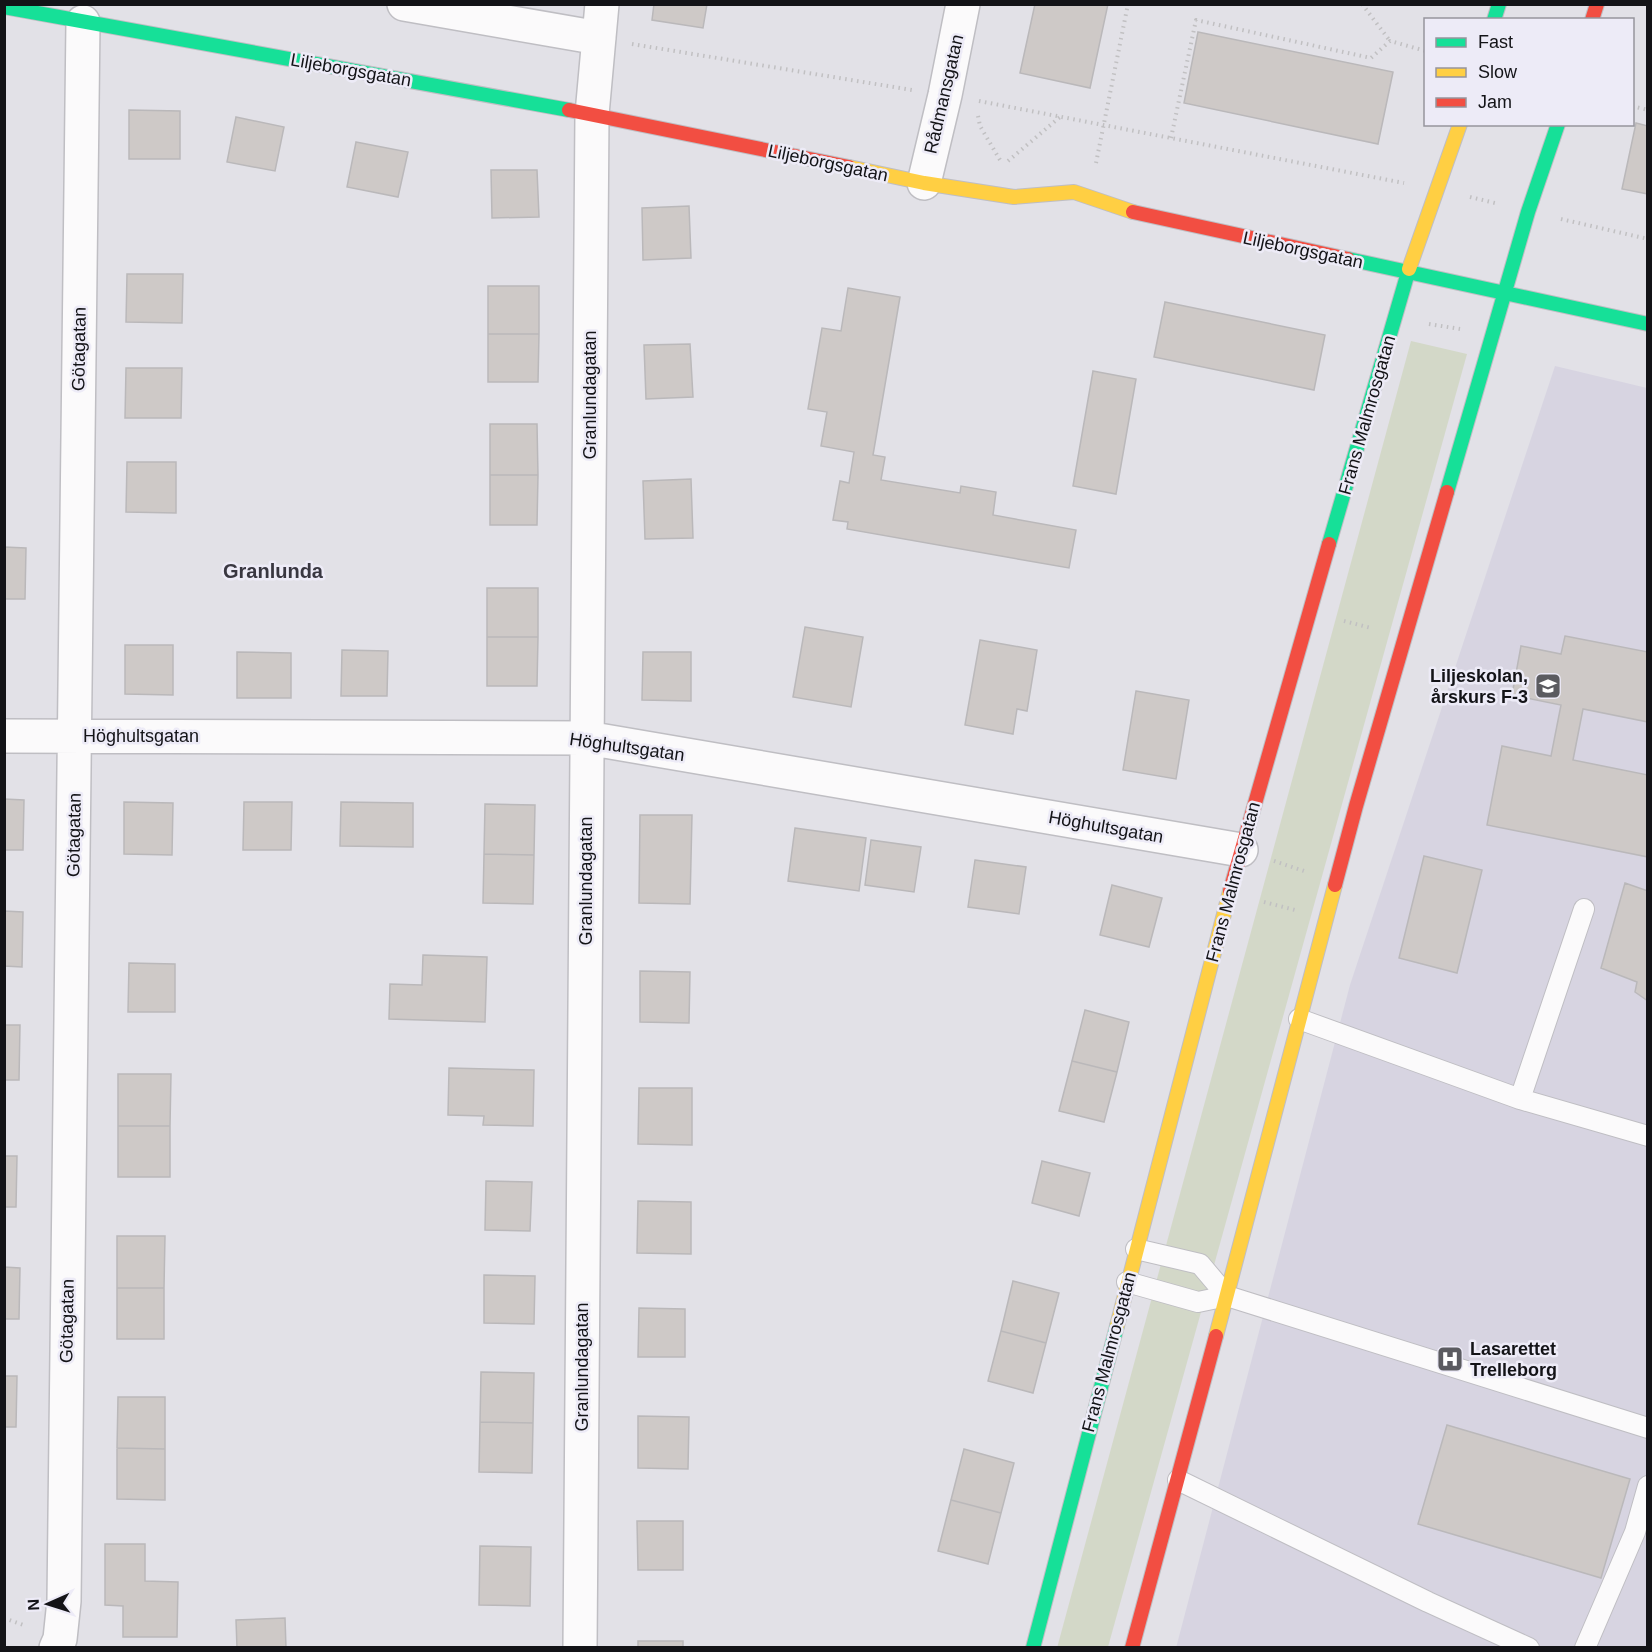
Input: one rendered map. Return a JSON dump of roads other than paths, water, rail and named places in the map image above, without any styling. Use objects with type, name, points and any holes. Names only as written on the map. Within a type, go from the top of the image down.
[{"type":"street","points":[[404,4],[599,38]]},
{"type":"street","name":"Granlundagatan","points":[[580,1647],[592,114],[602,4]]},
{"type":"street","name":"Rådmansgatan","points":[[924,183],[959,98],[963,4]]},
{"type":"street","name":"Liljeborgsgatan","points":[[4,7],[592,114],[924,183],[1014,197],[1074,192],[1140,214],[1647,324]]},
{"type":"street","name":"Götagatan","points":[[57,1647],[64,1601],[83,22]]},
{"type":"street","name":"Frans Malmrosgatan","points":[[1033,1647],[1241,850],[1408,272],[1459,126]]},
{"type":"street","points":[[1132,1647],[1356,806],[1528,212],[1557,126]]},
{"type":"street","name":"Höghultsgatan","points":[[4,736],[587,738],[1241,850]]},
{"type":"lane","points":[[1520,1099],[1584,909]]},
{"type":"lane","points":[[1299,1018],[1520,1099],[1647,1136]]},
{"type":"lane","points":[[1136,1249],[1200,1264],[1227,1296]]},
{"type":"lane","points":[[1127,1282],[1198,1302],[1227,1296],[1647,1428]]},
{"type":"lane","points":[[1178,1480],[1428,1602],[1529,1647]]},
{"type":"lane","points":[[1586,1647],[1635,1532],[1647,1486]]},
{"type":"place","name":"Liljeskolan, årskurs F-3","points":[[1548,686]]},
{"type":"place","name":"Lasarettet Trelleborg","points":[[1450,1359]]},
{"type":"district","name":"Granlunda","points":[[273,571]]}]
